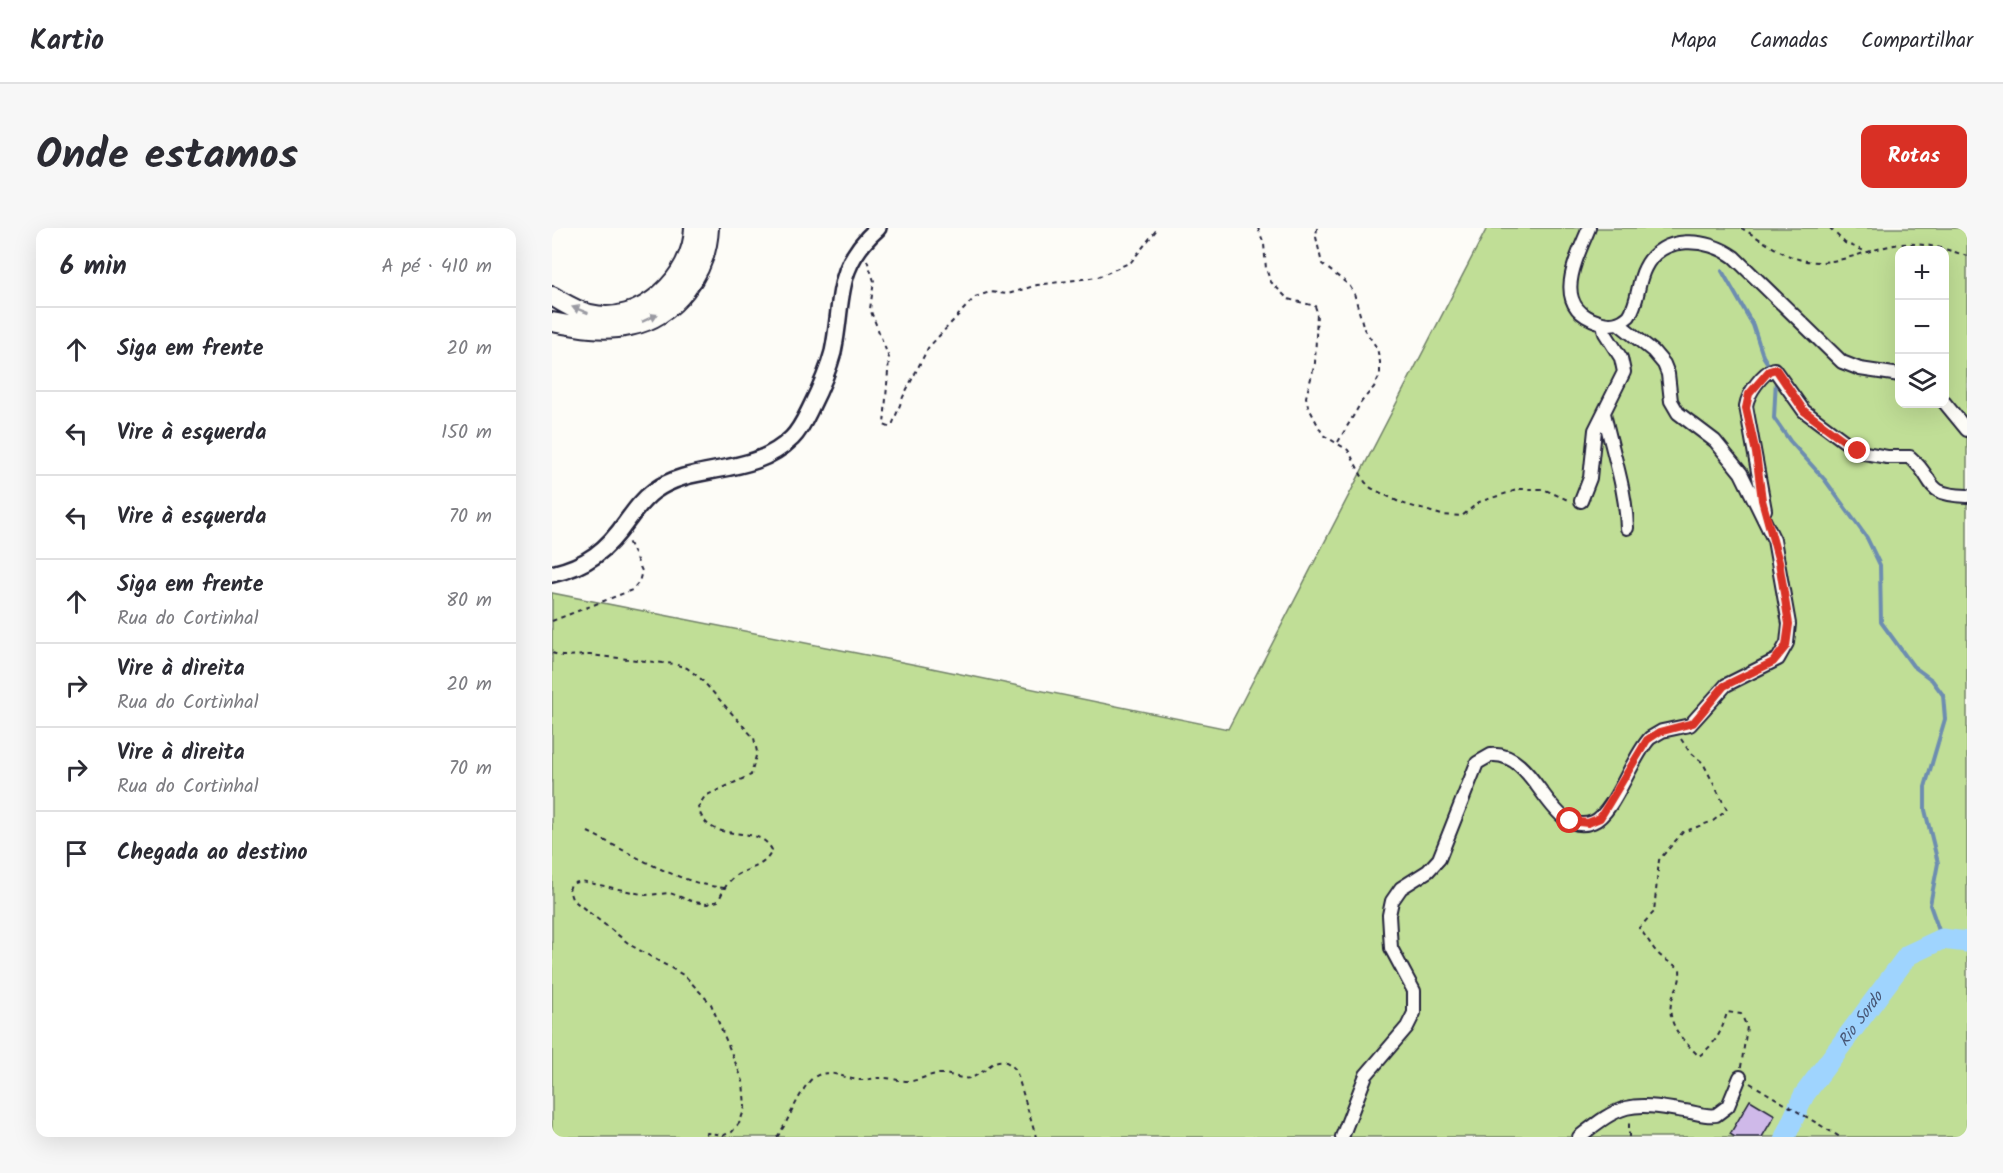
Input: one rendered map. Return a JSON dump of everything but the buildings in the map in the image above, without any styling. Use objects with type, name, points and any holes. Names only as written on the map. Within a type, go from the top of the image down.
[{"type":"highway","points":[[552,297],[591,314],[618,314],[648,304],[672,284],[686,263],[694,239],[694,228]]},
{"type":"highway","points":[[552,322],[590,329],[631,326],[656,317],[685,294],[698,270],[708,241],[709,228]]},
{"type":"main road","points":[[552,574],[592,559],[608,547],[640,503],[662,485],[759,460],[796,433],[824,379],[833,348],[842,284],[858,249],[878,228]]},
{"type":"street","points":[[1588,228],[1571,273],[1571,294],[1581,312],[1603,323],[1618,323],[1653,351],[1664,364],[1673,407],[1687,422],[1715,441],[1734,462],[1769,528]]},
{"type":"street","points":[[1618,323],[1633,310],[1644,269],[1652,258],[1668,246],[1678,242],[1708,244],[1722,249],[1739,261],[1836,358],[1847,365],[1867,371],[1895,374]]},
{"type":"street","points":[[1581,501],[1590,478],[1594,432],[1623,378],[1624,369],[1621,358],[1605,333],[1603,323]]},
{"type":"street","points":[[1342,1137],[1366,1075],[1407,1027],[1414,1013],[1414,991],[1391,948],[1389,915],[1392,901],[1401,888],[1428,871],[1439,859],[1477,764],[1493,755],[1512,760],[1528,773],[1560,814],[1573,822],[1588,823],[1604,813],[1647,740],[1659,732],[1695,721],[1726,685],[1773,662],[1784,651],[1789,621],[1779,558],[1769,528],[1746,408],[1749,394],[1769,371],[1774,369],[1804,411],[1859,452],[1887,457],[1910,457],[1937,492],[1967,496]]},
{"type":"street","points":[[1949,408],[1967,430]]},
{"type":"street","points":[[1604,413],[1615,465],[1626,495],[1627,528]]},
{"type":"street","points":[[1579,1137],[1607,1114],[1629,1107],[1649,1107],[1714,1116],[1727,1107],[1740,1077]]},
{"type":"path","points":[[858,249],[871,269],[874,281],[870,309],[889,358],[883,413],[884,425],[889,427],[893,423],[903,397],[928,348],[975,297],[990,292],[1008,294],[1037,285],[1098,277],[1131,262],[1158,228]]},
{"type":"path","points":[[1258,228],[1264,244],[1266,269],[1271,282],[1288,299],[1315,306],[1317,312],[1315,363],[1306,397],[1323,435],[1348,450],[1365,482],[1371,488],[1401,503],[1422,510],[1462,516],[1469,513],[1479,502],[1520,489],[1543,489],[1574,503],[1581,501]]},
{"type":"path","points":[[1317,228],[1316,237],[1322,264],[1349,285],[1354,293],[1364,328],[1377,348],[1380,362],[1380,375],[1374,387],[1342,430],[1338,442]]},
{"type":"path","points":[[1741,228],[1797,259],[1831,261],[1896,245],[1923,245],[1967,256]]},
{"type":"path","points":[[1830,228],[1845,243],[1868,253]]},
{"type":"path","points":[[552,621],[616,598],[632,590],[639,582],[642,571],[635,554],[628,541],[618,534]]},
{"type":"path","points":[[552,653],[562,656],[590,655],[674,664],[687,668],[701,679],[754,738],[758,752],[751,775],[705,796],[698,807],[700,817],[710,826],[723,833],[755,836],[768,842],[772,850],[768,858],[759,866],[736,876],[725,888],[718,901],[707,904],[694,902],[670,893],[646,895],[581,880],[571,884],[569,890],[572,899],[633,946],[685,976],[711,1004],[723,1039],[743,1081],[745,1107],[740,1122],[732,1132],[724,1135],[706,1133],[702,1137]]},
{"type":"path","points":[[1678,728],[1683,743],[1703,763],[1727,810],[1713,821],[1683,832],[1659,860],[1654,912],[1639,928],[1653,951],[1680,968],[1680,982],[1671,1001],[1674,1028],[1699,1056],[1713,1046],[1727,1012],[1741,1014],[1748,1027],[1740,1077],[1839,1137]]},
{"type":"path","points":[[588,832],[682,878],[705,886],[725,888]]},
{"type":"path","points":[[777,1137],[804,1088],[812,1078],[826,1073],[860,1080],[880,1077],[911,1081],[931,1074],[968,1079],[992,1062],[999,1061],[1008,1062],[1016,1070],[1036,1137]]},
{"type":"path","points":[[1629,1107],[1629,1137]]},
{"type":"green space","points":[[1487,228],[1967,228],[1967,1137],[552,1137],[552,593],[1228,729]]},
{"type":"waterway","points":[[1722,271],[1753,325],[1763,356],[1771,369]]},
{"type":"waterway","points":[[1776,378],[1774,418],[1790,441],[1825,480],[1867,538],[1880,565],[1881,622],[1913,666],[1932,680],[1943,695],[1945,719],[1925,787],[1925,810],[1938,863],[1930,905],[1942,939]]},
{"type":"waterway","name":"Rio Sordo","points":[[1785,1137],[1804,1095],[1908,955],[1942,939],[1967,942]]},
{"type":"route","points":[[1570,821],[1578,824],[1593,822],[1600,818],[1647,740],[1659,732],[1682,728],[1693,723],[1724,686],[1737,677],[1773,662],[1784,651],[1789,624],[1779,558],[1762,500],[1756,453],[1746,408],[1749,394],[1769,371],[1776,369],[1801,408],[1858,451]]}]
